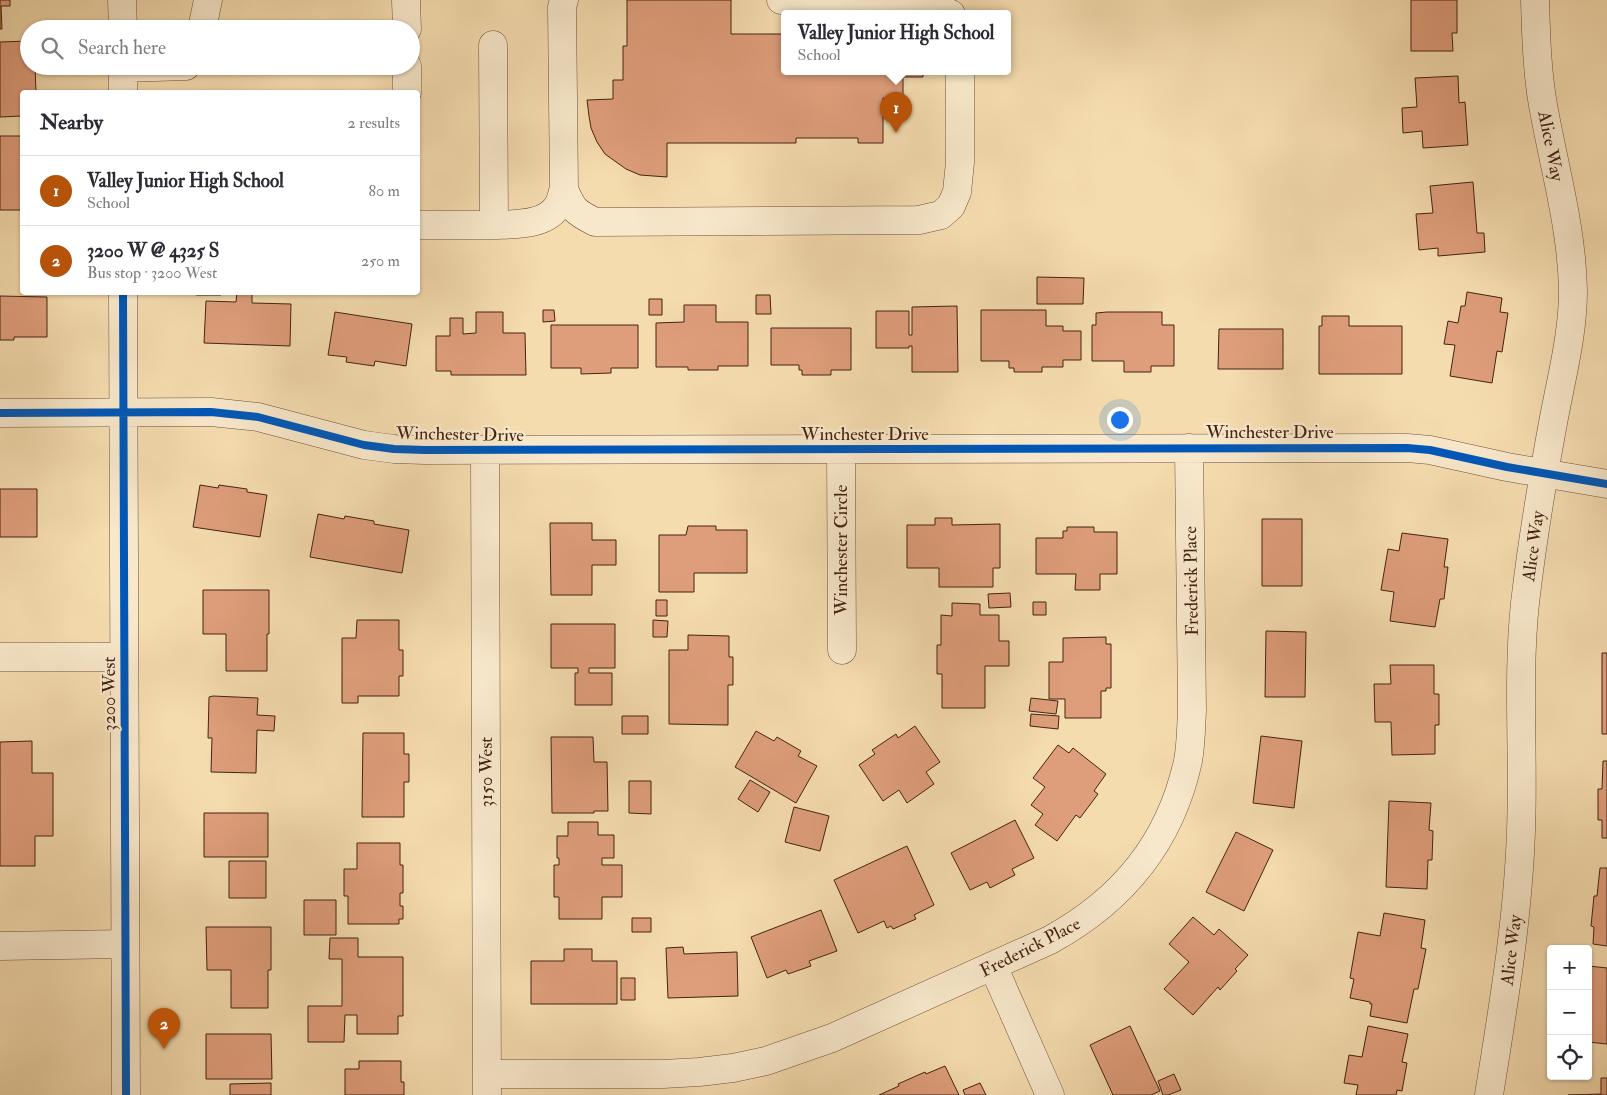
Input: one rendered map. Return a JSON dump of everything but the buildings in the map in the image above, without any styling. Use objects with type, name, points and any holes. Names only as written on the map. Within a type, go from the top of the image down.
[{"type":"street","points":[[122,0],[122,20]]},
{"type":"street","points":[[204,20],[208,0]]},
{"type":"street","points":[[406,0],[406,20]]},
{"type":"street","points":[[420,225],[531,223],[546,216],[559,205],[564,189],[562,7],[564,0]]},
{"type":"street","points":[[781,0],[920,4],[942,10]]},
{"type":"street","name":"Alice Way","points":[[1489,1095],[1508,980],[1517,900],[1521,822],[1523,628],[1544,474],[1569,340],[1573,285],[1566,221],[1542,102],[1536,38],[1535,0]]},
{"type":"street","points":[[493,45],[494,225]]},
{"type":"street","points":[[407,75],[407,90]]},
{"type":"street","points":[[564,189],[570,203],[578,214],[595,222],[919,220],[941,215],[951,206],[957,192],[960,162],[960,75]]},
{"type":"street","name":"3200 West","points":[[123,295],[126,1095]]},
{"type":"street","name":"Winchester Drive","points":[[0,413],[211,412],[234,414],[258,417],[364,445],[394,449],[425,450],[1407,448],[1430,450],[1544,474],[1607,484]]},
{"type":"street","name":"Frederick Place","points":[[487,1085],[699,1072],[733,1068],[766,1061],[832,1038],[1050,940],[1075,927],[1117,893],[1134,874],[1160,837],[1175,802],[1188,760],[1191,737],[1189,448]]},
{"type":"street","name":"Winchester Circle","points":[[841,449],[842,650]]},
{"type":"street","name":"3150 West","points":[[485,450],[487,1085]]},
{"type":"street","points":[[0,657],[124,658]]},
{"type":"street","points":[[0,946],[125,944]]},
{"type":"street","points":[[993,966],[1050,1095]]},
{"type":"cycle path","points":[[123,295],[126,1095]]},
{"type":"cycle path","points":[[0,413],[211,412],[258,417],[364,445],[394,449],[425,450],[1407,448],[1430,450],[1507,467],[1607,484]]},
{"type":"place","name":"Valley Junior High School","points":[[896,133]]},
{"type":"place","name":"3200 W @ 4325 S","points":[[164,1049]]}]
